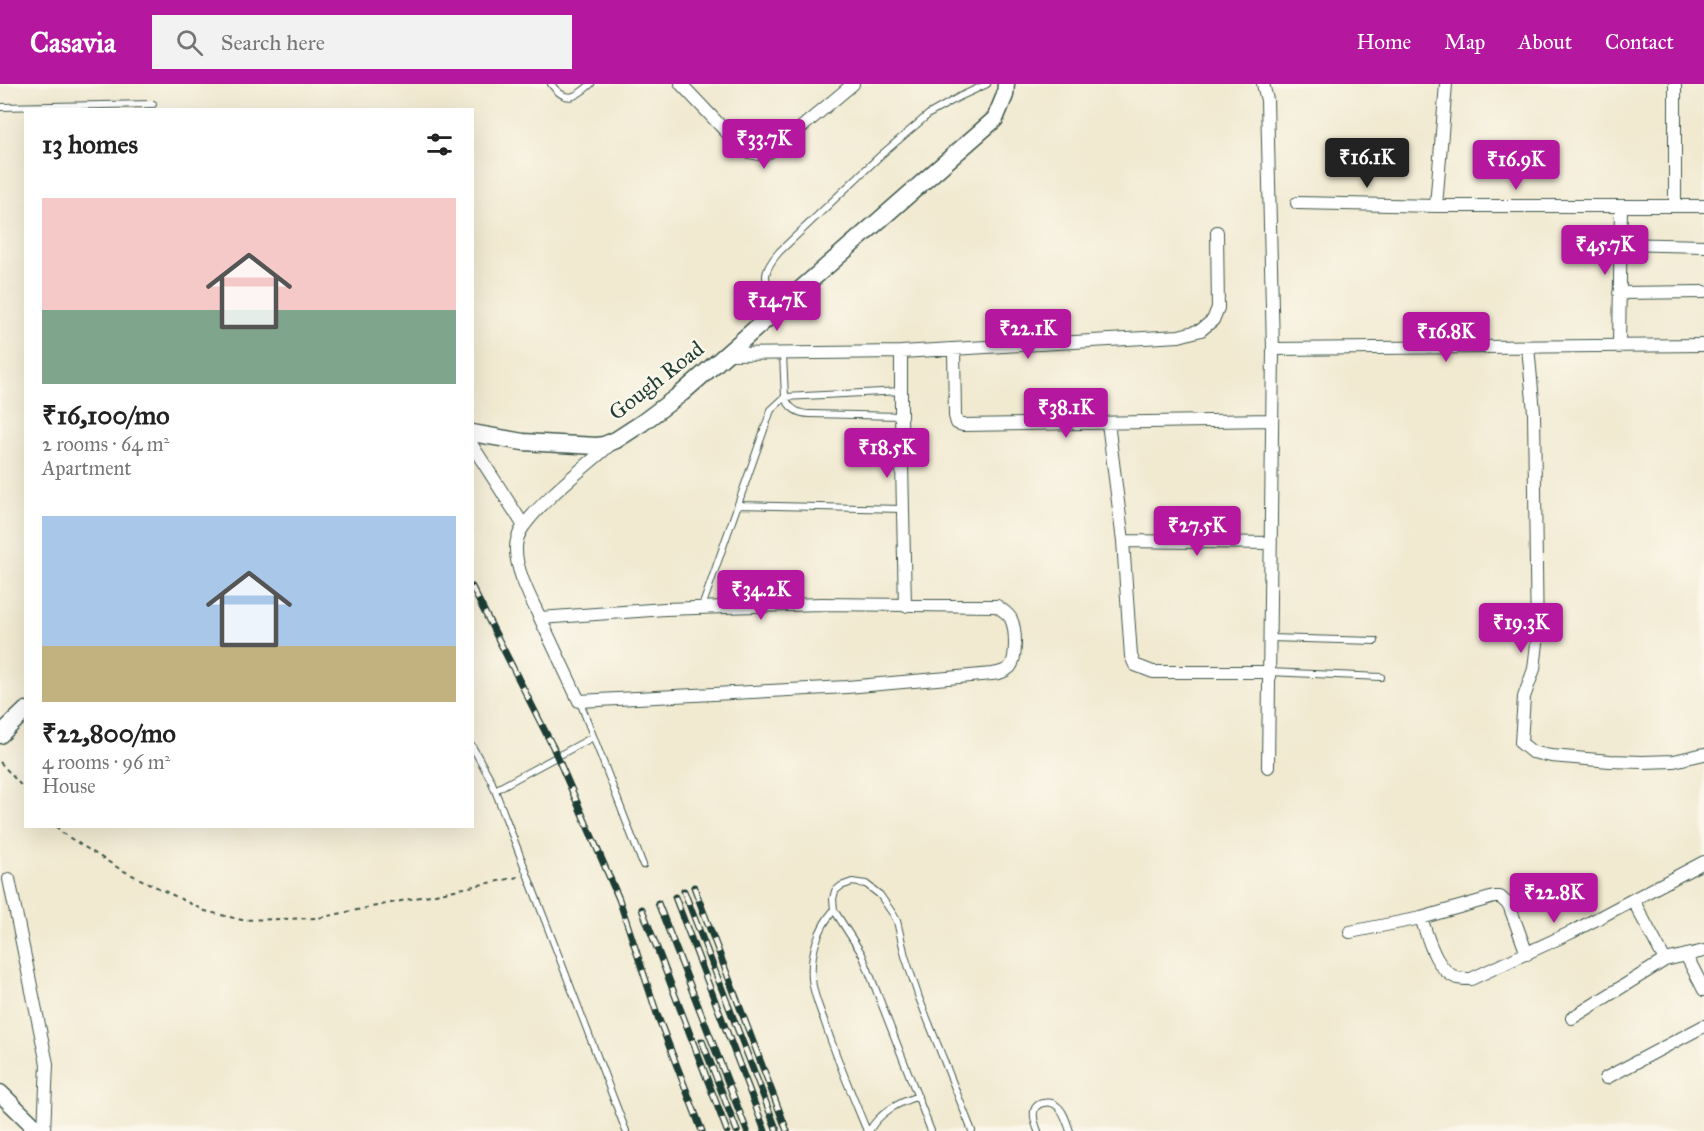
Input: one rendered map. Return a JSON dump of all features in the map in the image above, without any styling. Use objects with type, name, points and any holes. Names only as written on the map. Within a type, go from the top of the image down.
[{"type":"street","points":[[681,84],[749,153],[764,155],[778,147],[853,84]]},
{"type":"street","name":"Gough Road","points":[[474,433],[523,442],[597,446],[616,440],[682,393],[995,119],[1005,95],[1006,84]]},
{"type":"street","points":[[1263,84],[1267,100],[1273,350],[1268,767]]},
{"type":"street","points":[[1436,206],[1446,84]]},
{"type":"street","points":[[1675,84],[1680,206]]},
{"type":"street","points":[[1297,203],[1436,206],[1704,206]]},
{"type":"street","points":[[1680,206],[1704,214]]},
{"type":"street","points":[[1619,347],[1621,207]]},
{"type":"street","points":[[727,354],[901,352],[1179,336],[1201,330],[1213,320],[1218,308],[1217,232]]},
{"type":"street","points":[[1620,244],[1704,246]]},
{"type":"street","points":[[1619,293],[1704,292]]},
{"type":"street","points":[[1273,350],[1704,345]]},
{"type":"street","points":[[1528,347],[1534,412],[1537,643],[1534,669],[1524,697],[1521,743],[1532,752],[1551,756],[1610,761],[1674,760],[1704,754]]},
{"type":"street","points":[[954,349],[955,416],[957,423],[963,426],[1272,420]]},
{"type":"street","points":[[901,352],[905,606]]},
{"type":"street","points":[[1108,423],[1123,541],[1131,656],[1136,664],[1154,672],[1269,672]]},
{"type":"street","points":[[540,618],[702,608],[821,604],[998,606],[1011,617],[1014,626],[1015,646],[1010,666],[1002,672],[992,674],[858,686],[579,701],[540,618],[519,567],[516,549],[518,536],[524,526],[546,502],[616,440]]},
{"type":"street","points":[[474,448],[524,526]]},
{"type":"street","points":[[1123,541],[1271,543]]},
{"type":"street","points":[[0,735],[24,712]]},
{"type":"street","points":[[1421,918],[1438,960],[1446,972],[1458,978],[1471,979],[1527,954],[1704,862]]},
{"type":"street","points":[[9,879],[47,1064],[44,1131]]},
{"type":"street","points":[[1350,932],[1421,918],[1500,897],[1509,905],[1527,954]]},
{"type":"street","points":[[1633,900],[1665,960]]},
{"type":"street","points":[[1572,1018],[1665,960],[1704,951]]},
{"type":"street","points":[[1686,954],[1704,990]]},
{"type":"street","points":[[1606,1078],[1704,1026]]},
{"type":"street","points":[[0,1093],[39,1131]]},
{"type":"lane","points":[[551,84],[565,97],[573,97],[591,84]]},
{"type":"lane","points":[[778,308],[765,276],[768,266],[779,252],[881,155],[929,114],[987,84]]},
{"type":"lane","points":[[0,107],[153,104]]},
{"type":"lane","points":[[783,355],[785,397],[794,410],[802,414],[901,416]]},
{"type":"lane","points":[[702,608],[771,410],[785,397],[901,391]]},
{"type":"lane","points":[[738,505],[903,509]]},
{"type":"lane","points":[[1270,638],[1375,641]]},
{"type":"lane","points":[[1269,672],[1381,677]]},
{"type":"lane","points":[[579,701],[643,865]]},
{"type":"lane","points":[[495,790],[593,737]]},
{"type":"lane","points":[[474,750],[495,790],[626,1131]]},
{"type":"lane","points":[[931,1131],[862,954],[834,910],[835,891],[852,882],[860,882],[872,888],[897,921],[918,998],[972,1131]]},
{"type":"lane","points":[[834,910],[822,927],[817,941],[813,958],[814,993],[835,1054],[868,1131],[880,1116],[891,1108],[918,1096]]},
{"type":"lane","points":[[1038,1131],[1033,1116],[1035,1108],[1039,1104],[1050,1102],[1062,1111],[1070,1131]]},
{"type":"path","points":[[0,762],[24,789]]},
{"type":"path","points":[[58,828],[62,833],[120,869],[205,911],[242,920],[318,918],[527,875]]},
{"type":"railway","points":[[474,591],[553,747],[619,899],[658,1017],[702,1131]]},
{"type":"railway","points":[[694,887],[787,1131]]},
{"type":"railway","points":[[684,891],[777,1131]]},
{"type":"railway","points":[[675,897],[765,1131]]},
{"type":"railway","points":[[658,903],[747,1131]]},
{"type":"railway","points":[[642,909],[727,1131]]},
{"type":"railway","points":[[702,1041],[737,1131]]}]
